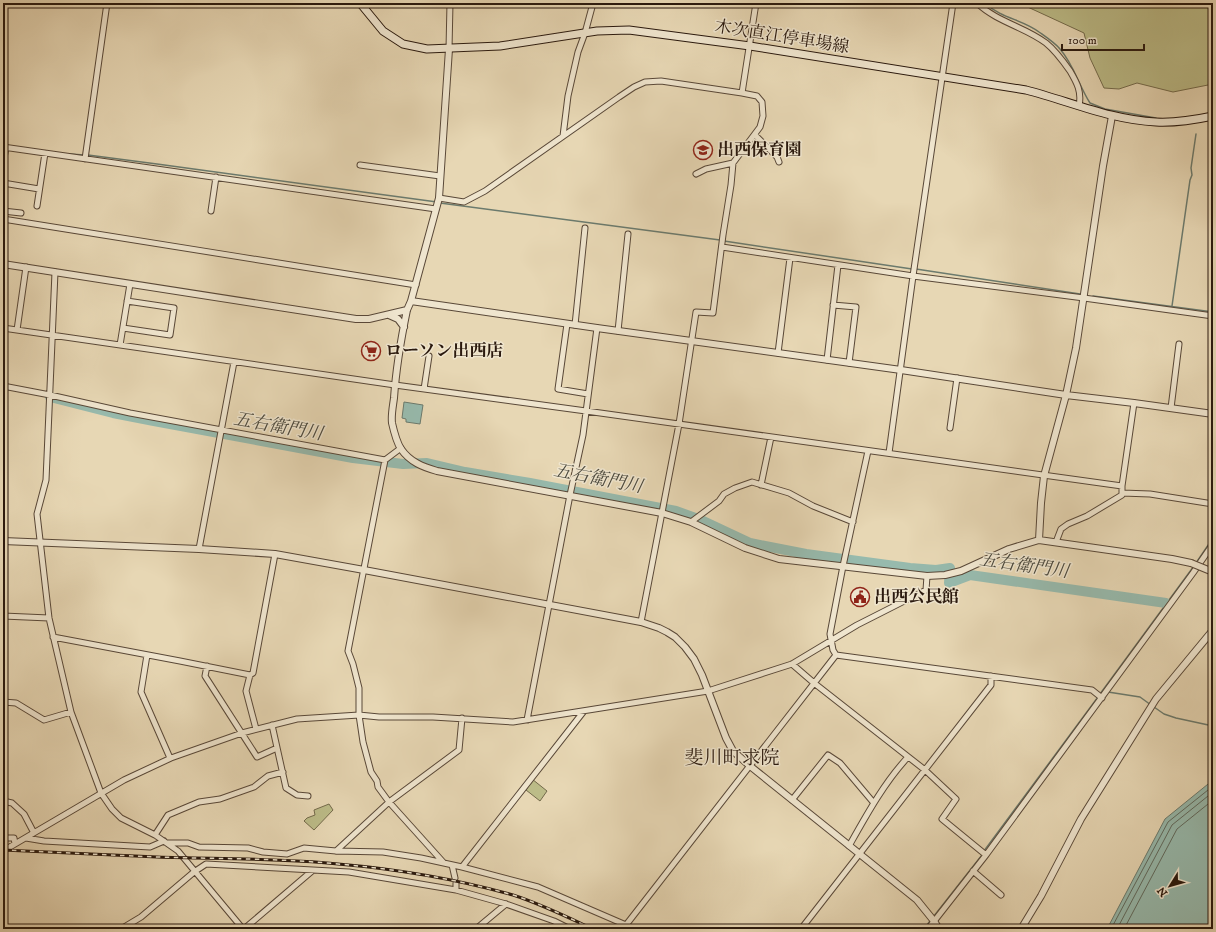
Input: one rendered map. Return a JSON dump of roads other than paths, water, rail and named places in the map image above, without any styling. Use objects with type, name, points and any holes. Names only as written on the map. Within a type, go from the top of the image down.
[{"type":"main road","name":"木次直江停車場線","points":[[362,4],[383,30],[403,44],[427,49],[500,46],[585,33],[629,30],[750,46],[1026,90],[1048,95],[1112,116],[1153,122],[1186,121],[1213,116]]},
{"type":"street","points":[[85,158],[107,3]]},
{"type":"street","points":[[450,3],[449,49],[439,198],[416,284],[407,310],[395,385],[392,422],[395,436],[401,448],[407,456],[415,462],[426,468],[437,471],[662,513],[691,522],[745,548],[779,559],[927,576],[945,575],[961,571],[1009,550],[1039,540],[1172,559],[1191,563],[1213,572]]},
{"type":"street","points":[[563,136],[568,96],[578,52],[585,33],[592,3]]},
{"type":"street","points":[[742,93],[756,3]]},
{"type":"street","points":[[889,453],[953,3]]},
{"type":"street","points":[[977,3],[996,17],[1035,36],[1053,49],[1065,63],[1078,87],[1080,94],[1079,106]]},
{"type":"street","points":[[439,198],[464,202],[485,191],[619,97],[645,82],[661,81],[742,93],[757,96],[762,102],[763,116],[760,127],[733,163],[713,313],[696,312],[679,424],[641,622]]},
{"type":"street","points":[[1039,540],[1044,476],[1066,395],[1076,348],[1103,166],[1112,116]]},
{"type":"street","points":[[755,135],[778,157],[779,162]]},
{"type":"street","points":[[3,164],[4,147],[436,209]]},
{"type":"street","points":[[37,206],[45,153]]},
{"type":"street","points":[[696,174],[706,169],[733,163]]},
{"type":"street","points":[[360,165],[440,176]]},
{"type":"street","points":[[211,211],[216,177]]},
{"type":"street","points":[[3,183],[39,189]]},
{"type":"street","points":[[3,211],[21,213]]},
{"type":"street","points":[[3,219],[416,284]]},
{"type":"street","points":[[575,325],[585,228]]},
{"type":"street","points":[[618,331],[628,234]]},
{"type":"street","points":[[722,247],[913,276],[1213,316]]},
{"type":"street","points":[[778,353],[790,258]]},
{"type":"street","points":[[3,264],[356,319],[369,319],[407,310]]},
{"type":"street","points":[[827,360],[838,265]]},
{"type":"street","points":[[17,330],[26,267]]},
{"type":"street","points":[[55,272],[46,480],[39,504],[38,514],[40,542],[49,618],[53,638],[71,712],[101,793],[112,809],[121,818],[155,835],[178,851],[194,872],[244,929],[312,871]]},
{"type":"street","points":[[120,345],[130,284]]},
{"type":"street","points":[[123,328],[170,335],[174,308],[127,301]]},
{"type":"street","points":[[411,301],[957,378],[1066,395],[1134,402],[1213,414]]},
{"type":"street","points":[[833,305],[856,307],[849,363]]},
{"type":"street","points":[[389,314],[398,319],[404,327]]},
{"type":"street","points":[[567,324],[558,389],[588,394]]},
{"type":"street","points":[[3,328],[395,385],[1122,486]]},
{"type":"street","points":[[527,720],[583,435],[597,328]]},
{"type":"street","points":[[1171,408],[1179,344]]},
{"type":"street","points":[[424,389],[429,356]]},
{"type":"street","points":[[199,549],[234,362]]},
{"type":"street","points":[[950,428],[957,378]]},
{"type":"street","points":[[3,386],[130,413],[385,460]]},
{"type":"street","points":[[1056,542],[1061,529],[1068,524],[1093,513],[1122,495],[1134,402]]},
{"type":"street","points":[[761,485],[771,437]]},
{"type":"street","points":[[401,448],[385,460],[348,651],[359,688],[363,742],[371,772],[377,781],[378,787],[389,802],[444,863]]},
{"type":"street","points":[[868,451],[830,634],[833,650],[836,654],[1092,690],[1102,698]]},
{"type":"street","points":[[691,522],[719,501],[724,494],[752,482],[789,493],[813,506],[853,522]]},
{"type":"street","points":[[1122,493],[1150,494],[1213,504]]},
{"type":"street","points":[[3,541],[199,549],[275,554],[549,604],[641,622],[659,628],[675,637],[694,659],[726,738],[733,751],[859,855],[917,900],[939,929]]},
{"type":"street","points":[[928,929],[986,855],[1213,544]]},
{"type":"street","points":[[256,729],[246,691],[250,675],[253,673],[275,554]]},
{"type":"street","points":[[3,851],[124,780],[170,758],[242,732],[297,718],[360,715],[379,717],[462,718],[513,722],[708,691],[792,664],[857,625],[926,590],[927,576]]},
{"type":"street","points":[[3,616],[49,618]]},
{"type":"street","points":[[1021,929],[1041,896],[1081,819],[1156,699],[1213,630]]},
{"type":"street","points":[[53,638],[250,675]]},
{"type":"street","points":[[626,924],[836,654]]},
{"type":"street","points":[[147,655],[140,692],[170,758]]},
{"type":"street","points":[[792,664],[925,770],[956,799],[942,819],[986,855]]},
{"type":"street","points":[[207,666],[205,676],[258,757],[277,748]]},
{"type":"street","points":[[801,929],[991,685],[991,676]]},
{"type":"street","points":[[3,702],[16,703],[44,720],[71,712]]},
{"type":"street","points":[[462,867],[584,711]]},
{"type":"street","points":[[336,851],[389,802],[459,750],[462,718]]},
{"type":"street","points":[[272,725],[286,788],[297,795],[308,796]]},
{"type":"street","points":[[792,800],[828,755],[840,763],[873,802]]},
{"type":"street","points":[[849,846],[873,802],[898,767],[908,757]]},
{"type":"street","points":[[155,835],[168,815],[199,802],[220,799],[254,787],[268,776],[283,772]]},
{"type":"street","points":[[3,802],[12,803],[24,814],[34,833]]},
{"type":"street","points":[[3,838],[14,838],[15,844]]},
{"type":"street","points":[[26,838],[44,841],[150,847],[166,842],[188,843],[199,847],[248,848],[263,852],[287,854],[304,848],[336,851],[383,852],[462,867],[538,887],[626,924],[634,929]]},
{"type":"street","points":[[121,929],[141,917],[194,872],[206,864],[349,872],[456,890],[506,904],[570,929]]},
{"type":"street","points":[[452,865],[456,890]]},
{"type":"street","points":[[973,871],[1001,895]]},
{"type":"street","points":[[476,929],[506,904]]},
{"type":"water","points":[[404,402],[423,405],[420,424],[406,422],[406,419],[402,418]]},
{"type":"water","points":[[1213,780],[1213,929],[1107,929],[1165,819]]},
{"type":"waterway","points":[[985,3],[1005,16],[1026,24],[1058,47],[1065,55],[1090,103],[1105,109],[1156,118]]},
{"type":"waterway","points":[[1172,306],[1190,180],[1192,175],[1191,168],[1196,134]]},
{"type":"waterway","points":[[70,154],[84,155]]},
{"type":"waterway","points":[[88,155],[437,202]]},
{"type":"waterway","points":[[440,203],[720,240]]},
{"type":"waterway","points":[[724,241],[912,269]]},
{"type":"waterway","points":[[916,269],[1080,294]]},
{"type":"waterway","points":[[1093,296],[1213,312]]},
{"type":"waterway","name":"五右衛門川","points":[[50,397],[113,413],[353,458],[403,464],[427,463],[465,472],[676,511],[701,520],[750,543],[806,554],[910,568],[936,570],[950,568],[949,583],[970,575],[1166,603]]},
{"type":"waterway","points":[[1196,563],[1213,538]]},
{"type":"waterway","points":[[1100,694],[1194,566]]},
{"type":"waterway","points":[[1108,692],[1140,697],[1151,705]]},
{"type":"waterway","points":[[984,851],[1098,697]]},
{"type":"waterway","points":[[1154,707],[1164,714],[1176,718],[1213,726]]},
{"type":"waterway","points":[[934,916],[982,855]]},
{"type":"waterway","points":[[924,929],[930,921]]},
{"type":"railway","points":[[3,850],[293,861],[382,869],[426,875],[492,889],[544,907],[593,929]]},
{"type":"place","name":"出西保育園","points":[[703,150]]},
{"type":"place","name":"ローソン出西店","points":[[371,351]]},
{"type":"place","name":"出西公民館","points":[[860,597]]},
{"type":"district","name":"斐川町求院","points":[[732,758]]}]
